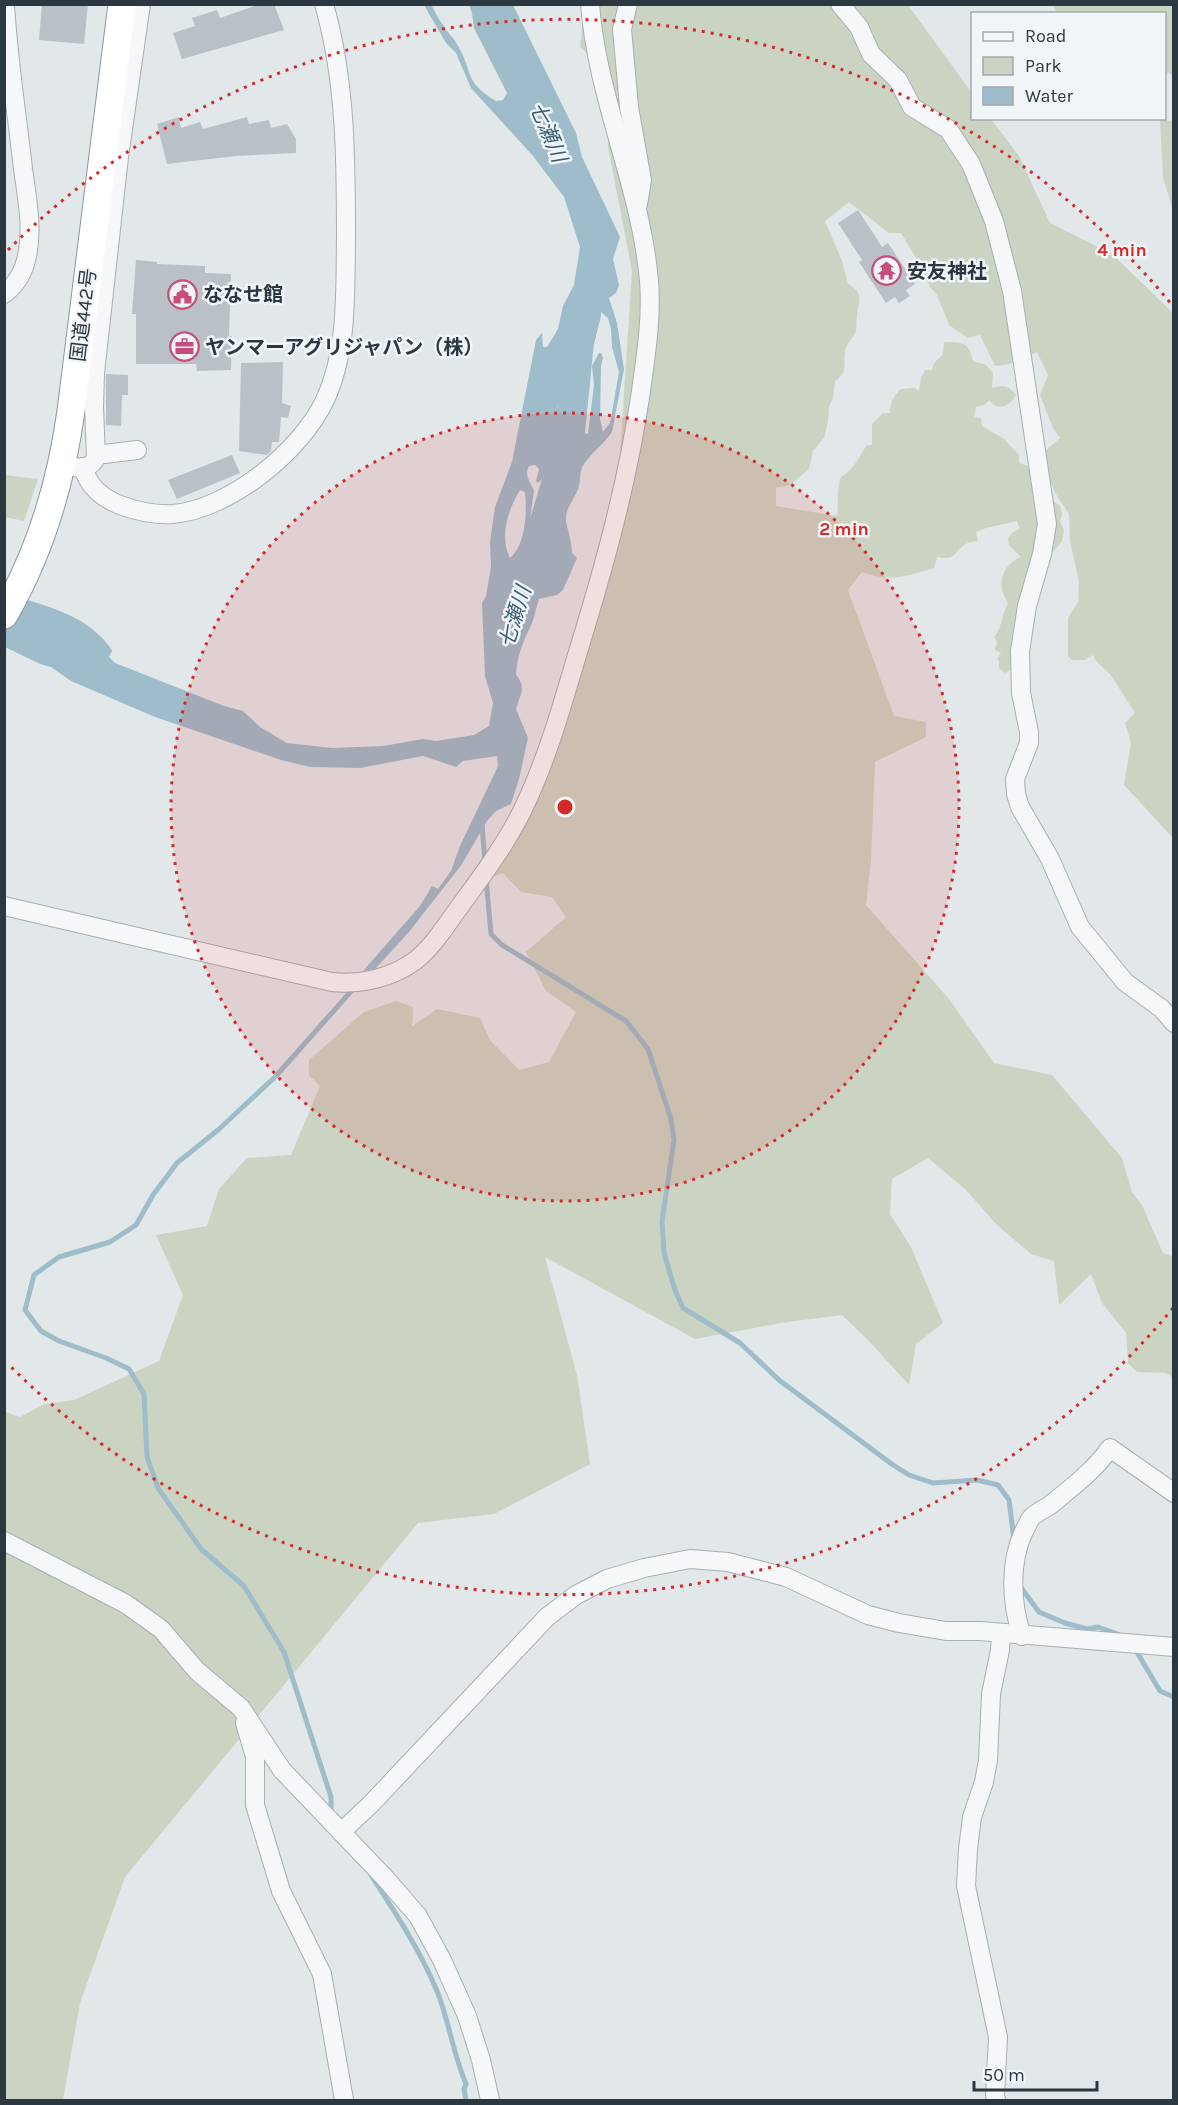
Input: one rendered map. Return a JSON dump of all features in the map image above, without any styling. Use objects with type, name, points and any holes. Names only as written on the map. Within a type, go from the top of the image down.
[{"type":"highway","name":"国道442号","points":[[4,615],[75,467],[76,376],[122,4]]},
{"type":"street","points":[[4,294],[14,285],[24,267],[29,231],[5,4]]},
{"type":"street","points":[[75,467],[94,407],[95,373],[119,157],[141,4]]},
{"type":"street","points":[[75,467],[97,492],[115,503],[154,513],[173,514],[224,497],[265,471],[297,443],[320,409],[331,384],[340,352],[346,266],[346,159],[342,93],[324,4]]},
{"type":"street","points":[[4,906],[341,983],[359,983],[386,976],[406,967],[424,953],[488,868],[526,803],[543,760],[590,613],[629,462],[645,361],[649,281],[637,212],[602,72],[590,4]]},
{"type":"street","points":[[628,4],[622,29],[629,107],[642,180],[637,212]]},
{"type":"street","points":[[840,4],[859,27],[872,54],[898,80],[912,106],[948,129],[972,164],[994,221],[1012,291],[1047,524],[1042,554],[1027,606],[1020,651],[1021,693],[1029,732],[1026,753],[1015,778],[1016,794],[1020,807],[1050,859],[1080,927],[1125,982],[1162,1009],[1173,1023]]},
{"type":"street","points":[[75,467],[137,450]]},
{"type":"street","points":[[1022,1636],[1017,1621],[1013,1593],[1014,1570],[1018,1544],[1032,1517],[1048,1507],[1101,1461],[1110,1448],[1173,1493]]},
{"type":"street","points":[[4,1541],[126,1604],[161,1629],[197,1671],[241,1708],[282,1770],[418,1916],[442,1960],[467,2016],[481,2060],[490,2100]]},
{"type":"street","points":[[340,1832],[370,1805],[546,1617],[576,1595],[607,1579],[644,1569],[690,1560],[728,1562],[786,1577],[868,1615],[946,1631],[1173,1647]]},
{"type":"street","points":[[996,2100],[998,2037],[966,1886],[972,1817],[984,1782],[988,1760],[991,1694],[1001,1634]]},
{"type":"street","points":[[241,1708],[255,1757],[255,1805],[281,1891],[322,1974],[344,2100]]},
{"type":"green space","points":[[584,5],[908,5],[971,92],[971,120],[992,120],[1019,156],[1050,223],[1112,254],[1173,313],[1173,838],[1124,785],[1131,743],[1125,723],[1135,713],[1110,674],[1093,655],[1085,660],[1072,660],[1068,656],[1068,618],[1078,602],[1079,582],[1070,541],[1069,514],[1043,467],[1044,452],[1060,438],[1053,428],[1040,395],[1048,375],[1037,352],[1009,364],[995,366],[980,335],[968,338],[949,325],[937,295],[930,287],[921,266],[901,233],[889,233],[849,202],[825,221],[842,261],[848,284],[857,291],[860,298],[856,331],[846,349],[842,375],[835,381],[824,438],[813,451],[809,469],[790,485],[776,488],[776,506],[837,516],[841,477],[853,467],[867,445],[872,445],[872,424],[883,413],[890,413],[893,400],[901,389],[914,388],[919,391],[925,370],[932,370],[934,363],[943,354],[944,342],[960,343],[966,346],[973,361],[986,365],[993,373],[992,388],[1006,387],[1016,395],[1007,405],[1000,407],[989,400],[984,405],[976,407],[974,417],[981,418],[982,426],[1004,439],[1019,455],[1019,463],[1028,466],[1052,500],[1060,506],[1062,514],[1060,522],[1064,530],[1062,541],[1050,556],[1011,670],[1005,673],[999,668],[997,659],[1001,653],[995,650],[997,642],[994,637],[1008,604],[1001,584],[1003,574],[1008,566],[1021,557],[1009,545],[1008,538],[1020,529],[1017,521],[976,532],[978,541],[970,542],[951,557],[937,557],[934,568],[907,576],[890,578],[862,572],[848,590],[894,716],[926,722],[926,737],[875,762],[871,860],[866,905],[949,999],[994,1063],[1052,1075],[1122,1158],[1132,1192],[1142,1205],[1163,1253],[1173,1257],[1173,1378],[1166,1373],[1137,1372],[1128,1363],[1126,1333],[1102,1303],[1091,1274],[1059,1305],[1054,1261],[1031,1254],[997,1225],[965,1189],[928,1158],[892,1179],[890,1214],[911,1247],[943,1323],[916,1344],[909,1385],[842,1315],[787,1322],[695,1339],[545,1257],[577,1375],[590,1464],[494,1514],[418,1523],[125,1877],[80,2003],[63,2100],[5,2100],[5,1412],[20,1417],[44,1404],[74,1400],[159,1361],[183,1295],[156,1235],[207,1226],[219,1189],[247,1158],[291,1155],[320,1086],[309,1075],[309,1060],[364,1012],[396,1001],[413,1007],[412,1026],[437,1009],[480,1018],[490,1040],[519,1070],[549,1062],[576,1012],[546,991],[526,952],[566,917],[552,897],[521,892],[503,873],[484,880],[538,777],[579,631],[619,471],[632,271],[608,147],[609,98],[606,70],[580,47]]},
{"type":"green space","points":[[1053,5],[1173,5],[1173,75],[1166,72],[1166,12],[1056,12]]},
{"type":"green space","points":[[1160,120],[1173,121],[1173,211],[1163,177]]},
{"type":"green space","points":[[5,475],[38,479],[24,521],[5,517]]},
{"type":"water","points":[[424,5],[431,5],[455,41],[470,76],[478,88],[496,101],[503,100],[507,93],[474,28],[469,5],[513,5],[576,133],[582,157],[620,237],[613,259],[619,285],[616,293],[609,298],[617,323],[624,369],[612,432],[582,467],[578,490],[567,511],[566,521],[572,553],[577,558],[563,590],[557,595],[539,599],[520,654],[516,675],[522,687],[516,709],[528,738],[511,804],[496,811],[487,821],[462,864],[409,932],[375,969],[363,971],[420,906],[432,886],[438,889],[451,871],[460,846],[498,766],[497,756],[463,761],[456,767],[423,756],[360,768],[310,767],[281,760],[155,717],[71,681],[51,667],[5,647],[5,637],[8,631],[46,649],[75,652],[69,640],[18,618],[28,600],[57,610],[76,618],[100,636],[111,649],[109,657],[115,663],[224,706],[243,711],[260,727],[287,743],[332,748],[383,746],[423,739],[436,741],[474,735],[489,726],[493,703],[485,676],[482,603],[486,596],[491,567],[490,542],[495,507],[512,462],[536,340],[542,333],[543,347],[547,347],[558,329],[563,306],[574,285],[580,247],[564,197],[533,156],[471,88],[456,53],[446,43]],"holes":[[[601,312],[608,318],[612,347],[619,372],[610,423],[603,432],[600,419],[603,358],[599,353],[592,366],[594,385],[588,434],[575,429],[557,416],[557,407],[584,333],[594,315]],[[535,465],[539,469],[536,481],[538,483],[543,478],[546,482],[549,529],[537,587],[534,590],[529,583],[533,547],[530,520],[534,490],[527,475],[529,466]],[[520,490],[525,492],[526,508],[522,536],[510,558],[505,532],[506,523]]]},
{"type":"building","points":[[42,4],[88,4],[84,44],[39,40]]},
{"type":"building","points":[[260,4],[274,4],[284,30],[182,59],[173,33],[195,26],[192,18],[217,10],[220,18]]},
{"type":"building","points":[[179,117],[181,128],[200,122],[203,129],[247,117],[249,124],[269,120],[271,128],[287,124],[296,139],[296,153],[236,156],[167,164],[157,124]]},
{"type":"building","points":[[858,210],[882,247],[888,243],[915,284],[906,290],[910,296],[899,303],[895,297],[886,303],[859,262],[862,260],[838,223]]},
{"type":"building","points":[[136,260],[157,262],[157,264],[205,266],[205,273],[231,274],[229,336],[232,336],[231,370],[197,371],[196,364],[136,364],[136,314],[132,314]]},
{"type":"building","points":[[283,362],[282,403],[291,406],[288,418],[281,417],[279,442],[272,442],[271,451],[267,455],[239,451],[241,363]]},
{"type":"building","points":[[106,374],[128,375],[128,395],[122,395],[121,426],[106,425]]},
{"type":"building","points":[[232,455],[240,473],[177,499],[168,480]]},
{"type":"waterway","name":"七瀬川","points":[[517,605],[569,441],[579,342],[586,314]]},
{"type":"waterway","name":"七瀬川","points":[[4,623],[99,669]]},
{"type":"waterway","points":[[482,824],[485,863]]},
{"type":"waterway","points":[[486,878],[491,934],[502,945],[626,1021],[648,1049],[671,1119],[674,1140],[662,1221],[664,1253],[683,1308],[740,1343],[779,1380],[909,1475],[933,1483],[977,1480],[998,1485],[1009,1500],[1014,1540]]},
{"type":"waterway","points":[[333,1814],[331,1797],[284,1652],[244,1586],[201,1549],[158,1488],[147,1457],[144,1394],[129,1369],[59,1341],[41,1331],[25,1310],[34,1275],[59,1257],[110,1242],[136,1225],[153,1195],[177,1163],[218,1130],[275,1077],[354,988]]},
{"type":"waterway","points":[[1019,1585],[1039,1612],[1065,1623],[1087,1629],[1098,1627],[1126,1637]]},
{"type":"waterway","points":[[1135,1649],[1160,1691],[1174,1697]]},
{"type":"waterway","points":[[371,1875],[415,1946],[437,1991],[466,2084],[464,2089],[466,2100]]},
{"type":"place","name":"安友神社","points":[[886,271]]},
{"type":"place","name":"ななせ館","points":[[182,294]]},
{"type":"place","name":"ヤンマーアグリジャパン（株）","points":[[184,347]]}]
